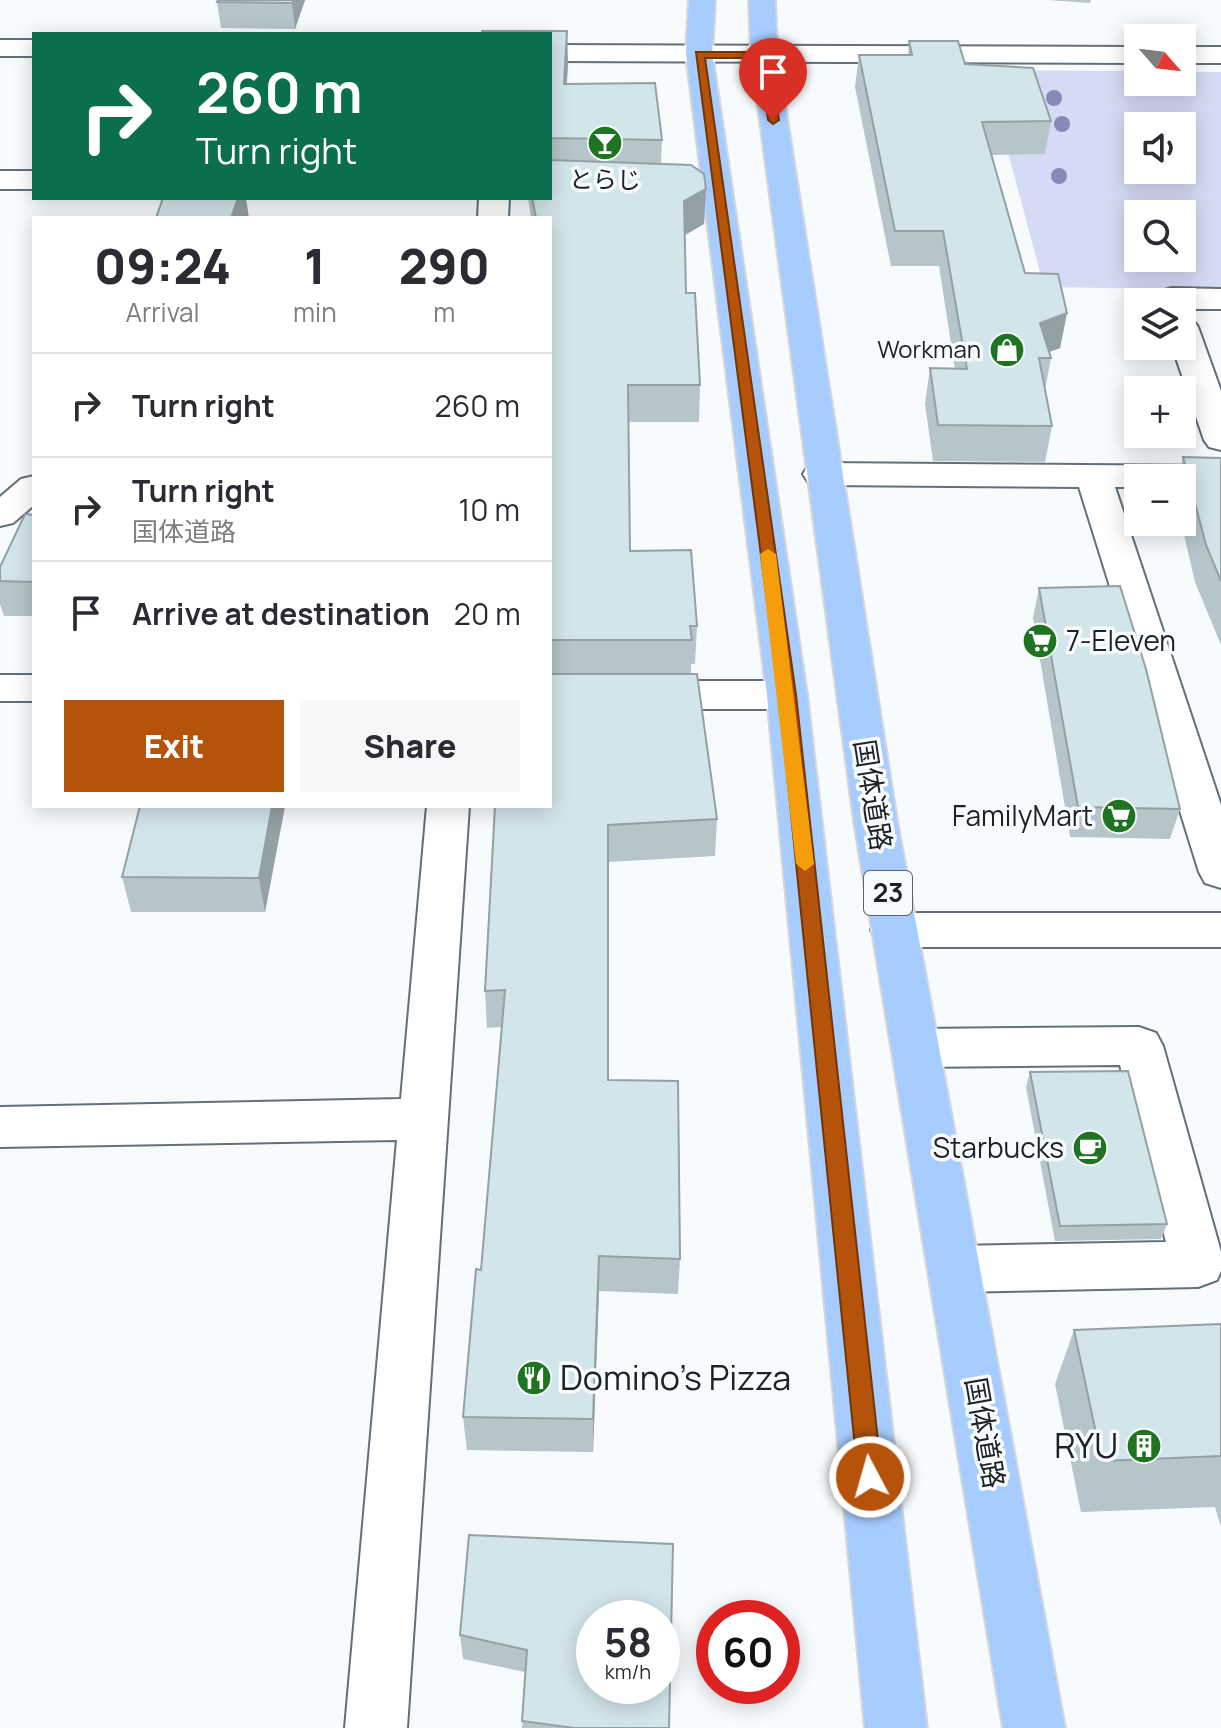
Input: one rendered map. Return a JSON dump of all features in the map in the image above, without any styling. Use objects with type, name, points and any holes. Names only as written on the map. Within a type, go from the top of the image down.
[{"type":"main road","points":[[702,0],[699,54],[702,188],[787,695],[896,1728]]},
{"type":"main road","name":"国体道路","points":[[762,0],[764,54],[821,474],[894,930],[1034,1728]]},
{"type":"street","points":[[0,48],[32,48]]},
{"type":"street","points":[[552,53],[1124,55]]},
{"type":"street","points":[[1196,55],[1221,55]]},
{"type":"street","points":[[0,180],[32,180]]},
{"type":"street","points":[[1196,298],[1221,299]]},
{"type":"street","points":[[1193,360],[1221,440]]},
{"type":"street","points":[[821,474],[1221,477]]},
{"type":"street","points":[[1094,476],[1221,872]]},
{"type":"street","points":[[0,515],[32,489]]},
{"type":"street","points":[[0,688],[32,688]]},
{"type":"street","points":[[552,695],[787,695]]},
{"type":"street","points":[[376,1728],[448,808]]},
{"type":"street","points":[[894,930],[1221,930]]},
{"type":"street","points":[[916,1048],[1139,1046],[1198,1264],[955,1269]]},
{"type":"street","points":[[0,1127],[424,1119]]},
{"type":"shaded area","points":[[986,70],[1124,71],[1124,96],[1196,96],[1196,72],[1221,72],[1221,290],[1044,287]]},
{"type":"building","points":[[218,0],[293,0],[292,3]]},
{"type":"building","points":[[567,31],[564,84],[655,83],[662,140],[552,138],[552,32],[482,32]]},
{"type":"building","points":[[909,41],[958,41],[965,64],[1033,68],[1051,121],[982,122],[1025,273],[1058,274],[1067,313],[1040,323],[1051,358],[1039,358],[1052,426],[938,425],[930,368],[967,369],[943,231],[895,231],[859,55],[912,55]]},
{"type":"building","points":[[552,160],[691,165],[704,174],[706,189],[684,201],[686,293],[695,293],[700,385],[628,385],[630,551],[691,550],[697,626],[690,626],[692,640],[552,640],[552,216],[536,216],[532,200],[552,200]]},
{"type":"building","points":[[162,200],[237,200],[232,216],[157,216]]},
{"type":"building","points":[[1183,457],[1221,458],[1221,581],[1206,545],[1196,507],[1196,464],[1185,464]]},
{"type":"building","points":[[25,514],[32,515],[32,582],[0,581],[0,567]]},
{"type":"building","points":[[1120,586],[1146,669],[1180,809],[1078,807],[1039,588]]},
{"type":"building","points":[[552,674],[697,674],[717,819],[608,825],[608,1080],[678,1081],[680,1259],[599,1256],[593,1419],[463,1417],[476,1269],[481,1270],[505,990],[485,991],[495,808],[552,808]]},
{"type":"building","points":[[139,808],[272,808],[259,878],[122,877]]},
{"type":"building","points":[[1128,1071],[1167,1224],[1060,1226],[1030,1072]]},
{"type":"building","points":[[1221,1324],[1221,1456],[1102,1461],[1074,1330]]},
{"type":"building","points":[[469,1535],[673,1544],[672,1600],[576,1600],[576,1704],[670,1704],[669,1728],[574,1728],[522,1721],[527,1650],[460,1635]]},
{"type":"slow traffic","points":[[768,554],[805,864]]},
{"type":"place","name":"とらじ","points":[[605,143]]},
{"type":"place","name":"Workman","points":[[1007,350]]},
{"type":"place","name":"7-Eleven","points":[[1040,641]]},
{"type":"place","name":"FamilyMart","points":[[1119,816]]},
{"type":"place","name":"Starbucks","points":[[1090,1148]]},
{"type":"place","name":"Domino's Pizza","points":[[534,1378]]},
{"type":"place","name":"RYU","points":[[1144,1446]]},
{"type":"route","points":[[773,120],[764,54],[699,54],[787,695],[870,1477]]}]
